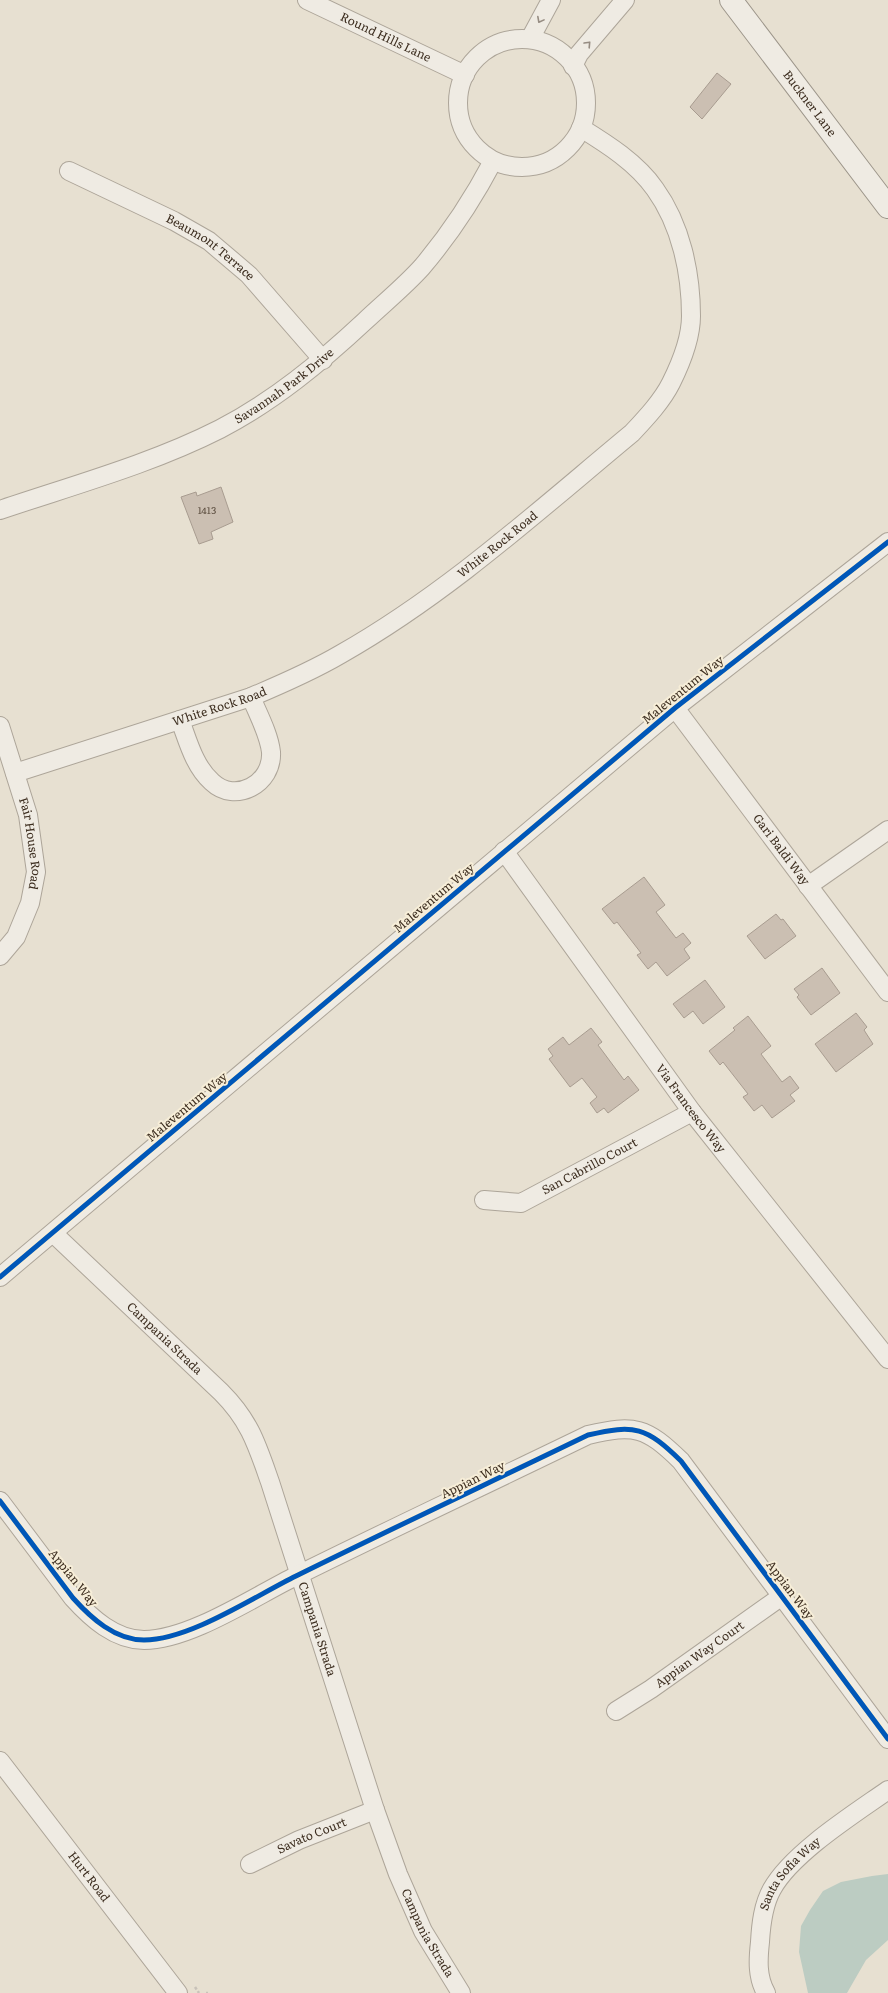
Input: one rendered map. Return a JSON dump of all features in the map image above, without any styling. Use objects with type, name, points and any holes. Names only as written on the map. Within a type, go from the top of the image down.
[{"type":"main road","name":"Buckner Lane","points":[[731,0],[888,206]]},
{"type":"street","name":"Round Hills Lane","points":[[307,0],[465,75]]},
{"type":"street","points":[[530,39],[551,0]]},
{"type":"street","points":[[574,66],[579,54],[625,0]]},
{"type":"street","points":[[516,39],[530,39],[553,46],[569,59],[582,80],[586,106],[581,128],[570,145],[556,157],[535,166],[518,167],[494,161],[477,149],[461,126],[457,106],[459,87],[468,67],[483,52],[497,43],[516,39]]},
{"type":"street","name":"White Rock Road","points":[[16,773],[251,697],[278,686],[342,654],[412,609],[453,578],[632,433],[652,411],[671,384],[684,352],[691,317],[686,262],[678,235],[655,189],[632,164],[602,141],[581,128]]},
{"type":"street","name":"Savannah Park Drive","points":[[0,510],[172,451],[207,435],[265,403],[311,370],[421,268],[449,233],[474,196],[494,161]]},
{"type":"street","name":"Beaumont Terrace","points":[[69,171],[174,221],[210,241],[249,275],[322,360]]},
{"type":"street","name":"Maleventum Way","points":[[0,1277],[54,1234],[504,851],[675,708],[888,542]]},
{"type":"street","points":[[180,720],[201,770],[212,783],[231,792],[250,787],[263,780],[269,769],[271,752],[251,697]]},
{"type":"street","name":"Gari Baldi Way","points":[[675,708],[888,992]]},
{"type":"street","name":"Fair House Road","points":[[0,726],[28,815],[36,872],[30,903],[16,937],[0,956]]},
{"type":"street","points":[[808,886],[888,830]]},
{"type":"street","name":"Via Francesco Way","points":[[504,851],[692,1112],[888,1359]]},
{"type":"street","name":"San Cabrillo Court","points":[[484,1200],[521,1202],[692,1112]]},
{"type":"street","name":"Campania Strada","points":[[54,1234],[221,1392],[242,1416],[256,1441],[375,1810],[398,1874],[423,1931],[461,1993]]},
{"type":"street","name":"Appian Way","points":[[0,1500],[73,1598],[87,1613],[112,1631],[144,1640],[180,1633],[208,1623],[300,1574],[588,1435],[623,1429],[639,1431],[652,1436],[681,1461],[888,1739]]},
{"type":"street","name":"Appian Way Court","points":[[616,1711],[651,1689],[782,1596]]},
{"type":"street","name":"Hurt Road","points":[[0,1761],[178,1993]]},
{"type":"street","name":"Santa Sofia Way","points":[[766,1993],[759,1973],[758,1955],[764,1909],[772,1888],[796,1860],[820,1839],[888,1790]]},
{"type":"street","name":"Savato Court","points":[[250,1864],[299,1840],[375,1810]]},
{"type":"shaded area","points":[[888,1874],[888,1940],[866,1960],[847,1993],[808,1993],[799,1952],[801,1926],[810,1910],[823,1891],[841,1882]]},
{"type":"building","points":[[717,73],[731,84],[702,119],[690,107]]},
{"type":"building","points":[[221,487],[233,522],[211,532],[213,539],[199,544],[181,497],[196,492],[197,496]]},
{"type":"building","points":[[644,877],[665,905],[656,912],[676,938],[683,933],[691,943],[684,949],[690,958],[667,976],[656,962],[648,969],[637,955],[641,953],[617,922],[614,924],[602,909]]},
{"type":"building","points":[[776,914],[781,920],[783,919],[796,936],[765,959],[747,936]]},
{"type":"building","points":[[822,968],[840,993],[811,1015],[797,997],[799,995],[794,989]]},
{"type":"building","points":[[705,980],[725,1007],[703,1024],[693,1011],[684,1018],[673,1004]]},
{"type":"building","points":[[856,1013],[867,1027],[864,1030],[873,1044],[836,1072],[815,1044]]},
{"type":"building","points":[[748,1016],[771,1046],[761,1054],[782,1082],[790,1076],[799,1088],[790,1095],[795,1101],[772,1118],[762,1105],[754,1111],[743,1097],[748,1094],[723,1062],[720,1065],[709,1051],[735,1030],[733,1028]]},
{"type":"building","points":[[591,1028],[602,1042],[598,1045],[624,1080],[628,1076],[639,1090],[608,1113],[604,1108],[597,1113],[590,1103],[597,1097],[582,1078],[570,1087],[549,1059],[553,1056],[548,1049],[563,1037],[569,1045]]},
{"type":"cycle path","points":[[0,1277],[675,708],[888,542]]},
{"type":"cycle path","points":[[0,1501],[73,1598],[88,1613],[114,1632],[133,1639],[144,1640],[162,1638],[181,1633],[222,1616],[296,1576],[588,1435],[629,1429],[639,1431],[658,1441],[681,1461],[888,1739]]}]
